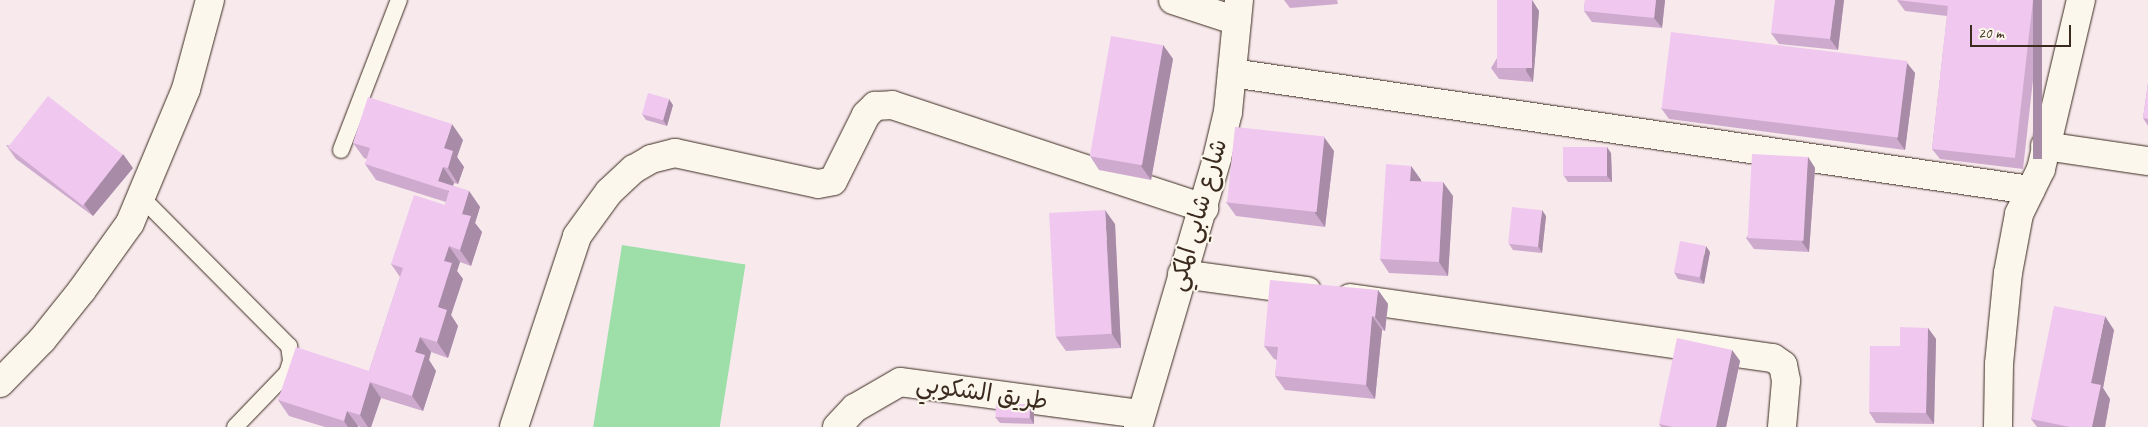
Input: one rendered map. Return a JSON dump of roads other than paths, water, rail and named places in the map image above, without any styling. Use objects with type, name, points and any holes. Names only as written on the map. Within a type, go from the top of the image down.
[{"type":"street","points":[[0,381],[42,340],[107,258],[142,198],[186,89],[210,0]]},
{"type":"street","points":[[1173,0],[1238,11]]},
{"type":"street","points":[[1998,427],[1999,364],[2008,273],[2019,214],[2041,169],[2081,0]]},
{"type":"street","name":"شارع شابي المكي","points":[[1139,421],[1182,274],[1204,208],[1228,112],[1238,11]]},
{"type":"street","points":[[1232,73],[2030,190]]},
{"type":"street","points":[[514,427],[577,236],[615,186],[651,159],[675,153],[818,184],[833,181],[866,115],[875,106],[892,105],[1204,208]]},
{"type":"street","points":[[2045,146],[2148,161]]},
{"type":"street","points":[[1182,274],[1773,358],[1783,365],[1786,381],[1782,427]]},
{"type":"street","name":"طريق الشكوبي","points":[[837,427],[855,408],[900,382],[1139,421]]},
{"type":"lane","points":[[341,150],[399,0]]},
{"type":"lane","points":[[142,198],[289,346],[291,361],[286,373],[235,427]]}]
